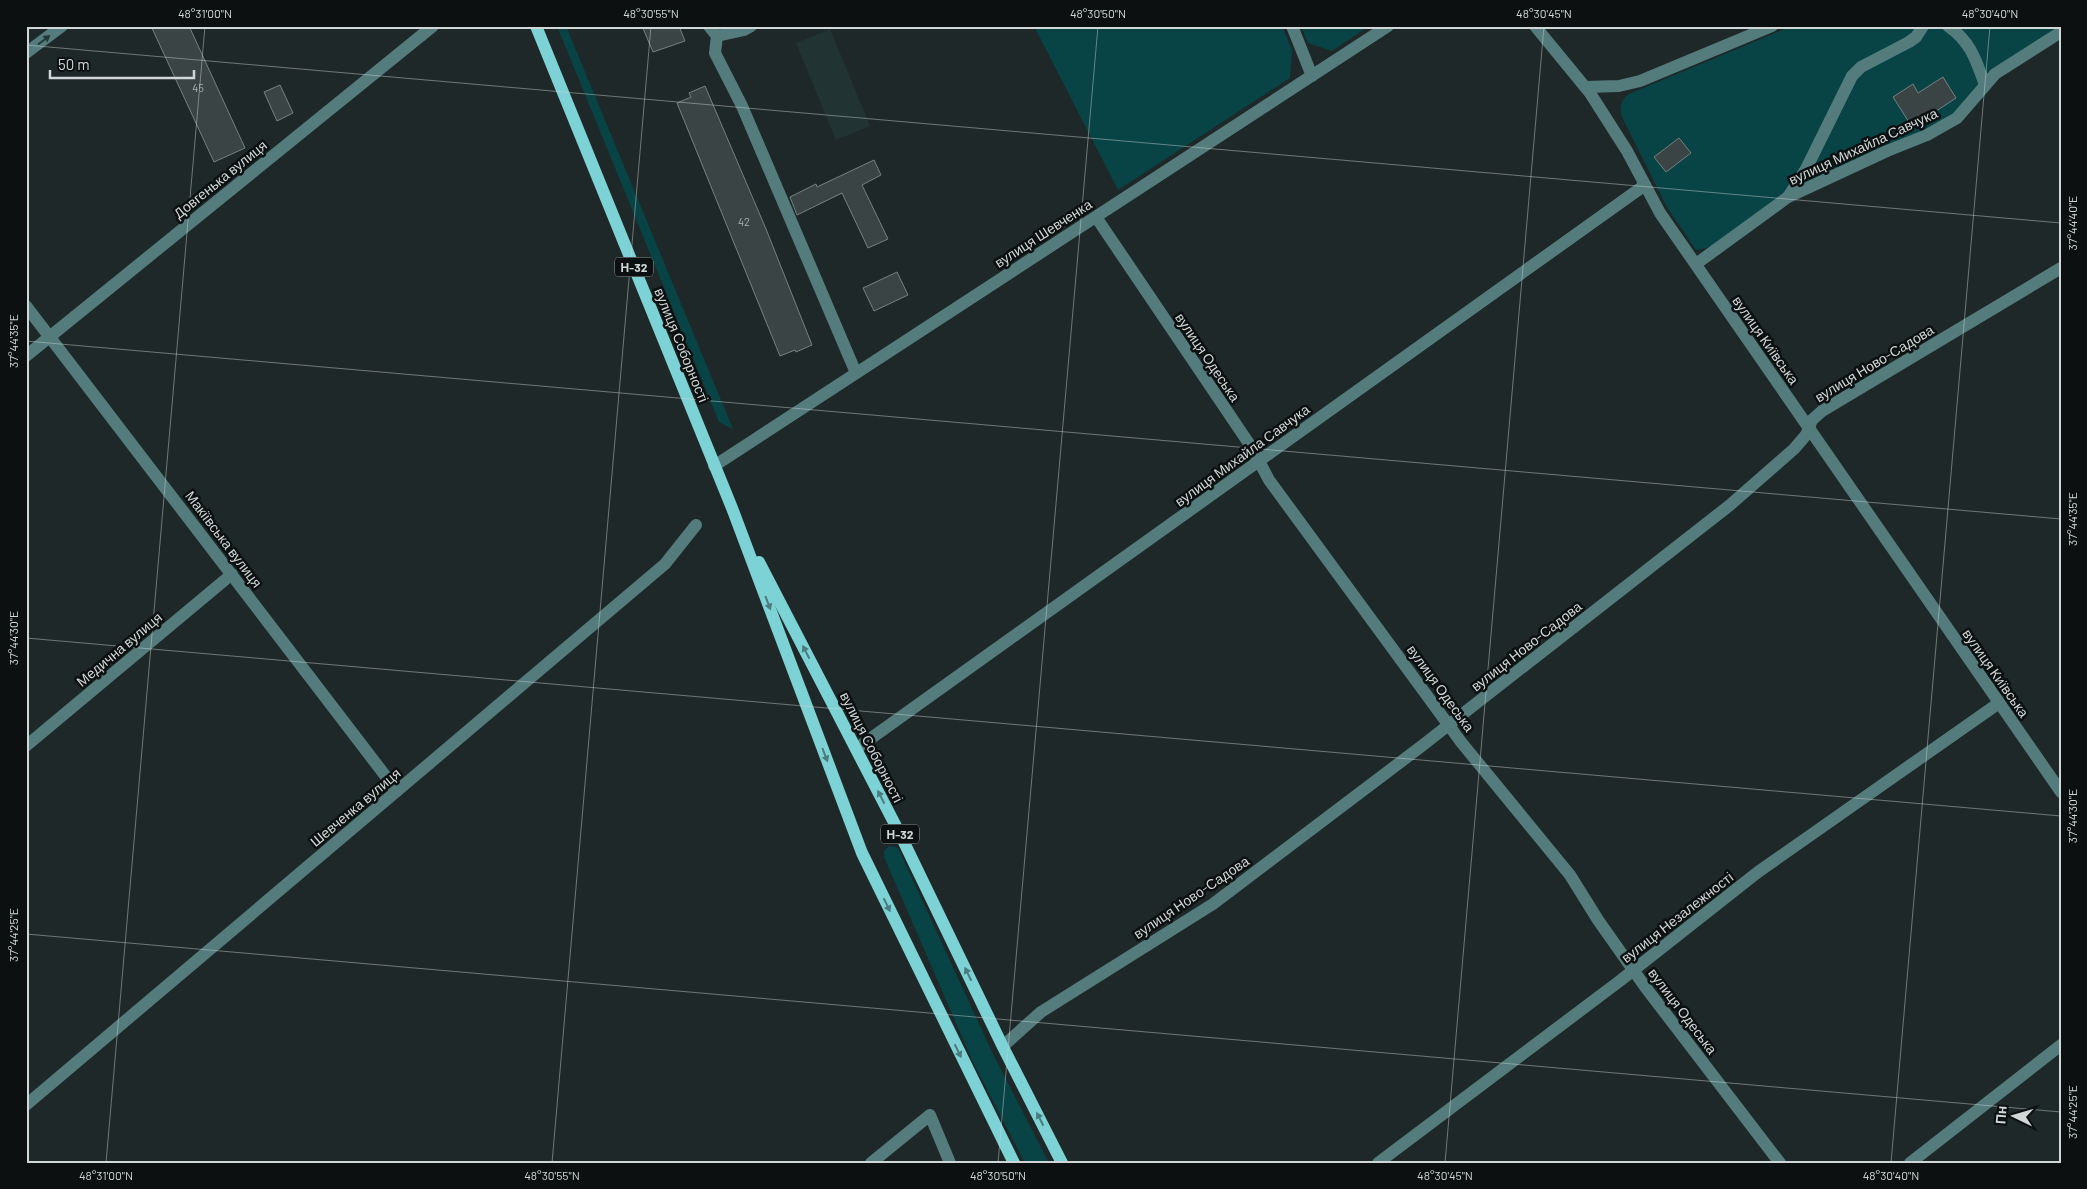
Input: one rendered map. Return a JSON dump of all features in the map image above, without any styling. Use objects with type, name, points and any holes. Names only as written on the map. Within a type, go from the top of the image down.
[{"type":"main road","name":"вулиця Соборності","points":[[536,26],[732,508],[862,853],[1014,1163]]},
{"type":"main road","name":"вулиця Соборності","points":[[732,508],[900,834],[1062,1163]]},
{"type":"street","points":[[26,53],[62,26]]},
{"type":"street","name":"Довгенька вулиця","points":[[26,356],[433,26]]},
{"type":"street","points":[[751,26],[744,30],[713,31],[715,53],[742,106],[856,373]]},
{"type":"street","points":[[1292,26],[1312,76]]},
{"type":"street","name":"вулиця Шевченка","points":[[714,466],[1388,26]]},
{"type":"street","name":"вулиця Київська","points":[[1535,26],[1586,87],[1627,151],[1660,213],[2061,792]]},
{"type":"street","points":[[1586,87],[1619,86],[1640,81],[1772,26]]},
{"type":"street","points":[[1788,197],[1806,169],[1852,76],[1861,67],[1909,42],[1916,37],[1923,26]]},
{"type":"street","points":[[1948,26],[1967,43],[1975,57],[1985,85]]},
{"type":"street","name":"вулиця Михайла Савчука","points":[[1696,264],[1788,197],[1887,151],[1927,135],[1957,118],[1995,74],[2061,32]]},
{"type":"street","name":"вулиця Михайла Савчука","points":[[856,749],[1645,185]]},
{"type":"street","name":"вулиця Одеська","points":[[1096,217],[1259,461],[1268,478],[1461,742],[1570,875],[1598,920],[1633,970],[1780,1163]]},
{"type":"street","name":"вулиця Ново-Садова","points":[[1003,1046],[1041,1012],[1213,904],[1450,725],[1730,505],[1794,449],[1806,435],[1812,420],[1822,411],[2061,268]]},
{"type":"street","name":"Макіївська вулиця","points":[[26,306],[397,791]]},
{"type":"street","name":"Шевченка вулиця","points":[[26,1104],[665,564],[696,525]]},
{"type":"street","name":"Медична вулиця","points":[[26,746],[232,574]]},
{"type":"street","name":"вулиця Незалежності","points":[[1378,1163],[1633,970],[1758,872],[1999,703]]},
{"type":"street","points":[[1910,1163],[2061,1045]]},
{"type":"street","points":[[870,1163],[930,1115],[950,1163]]},
{"type":"shaded area","points":[[557,26],[566,26],[733,429],[719,422]]},
{"type":"shaded area","points":[[1034,26],[1282,26],[1292,50],[1290,78],[1118,190]]},
{"type":"shaded area","points":[[1301,26],[1369,26],[1332,51],[1308,43]]},
{"type":"shaded area","points":[[1792,26],[2061,26],[1955,115],[1926,131],[1886,147],[1711,247],[1696,250],[1667,207],[1622,117],[1622,101],[1629,94]]},
{"type":"shaded area","points":[[830,29],[870,126],[836,140],[796,43]]},
{"type":"shaded area","points":[[889,846],[896,847],[899,850],[992,1052],[1049,1163],[1025,1163],[973,1062],[884,857],[884,851]]},
{"type":"building","points":[[151,26],[189,26],[245,148],[214,162]]},
{"type":"building","points":[[642,26],[679,26],[685,41],[653,52]]},
{"type":"building","points":[[1943,77],[1956,98],[1912,127],[1893,97],[1913,84],[1918,93]]},
{"type":"building","points":[[280,85],[293,113],[277,121],[264,92]]},
{"type":"building","points":[[705,86],[766,229],[812,345],[796,352],[795,350],[780,356],[677,103],[691,97],[689,93]]},
{"type":"building","points":[[1679,138],[1691,153],[1666,172],[1654,157]]},
{"type":"building","points":[[874,160],[881,175],[862,185],[888,239],[868,248],[842,193],[797,215],[790,197],[816,184],[817,187]]},
{"type":"building","points":[[897,272],[908,295],[874,311],[863,288]]}]
